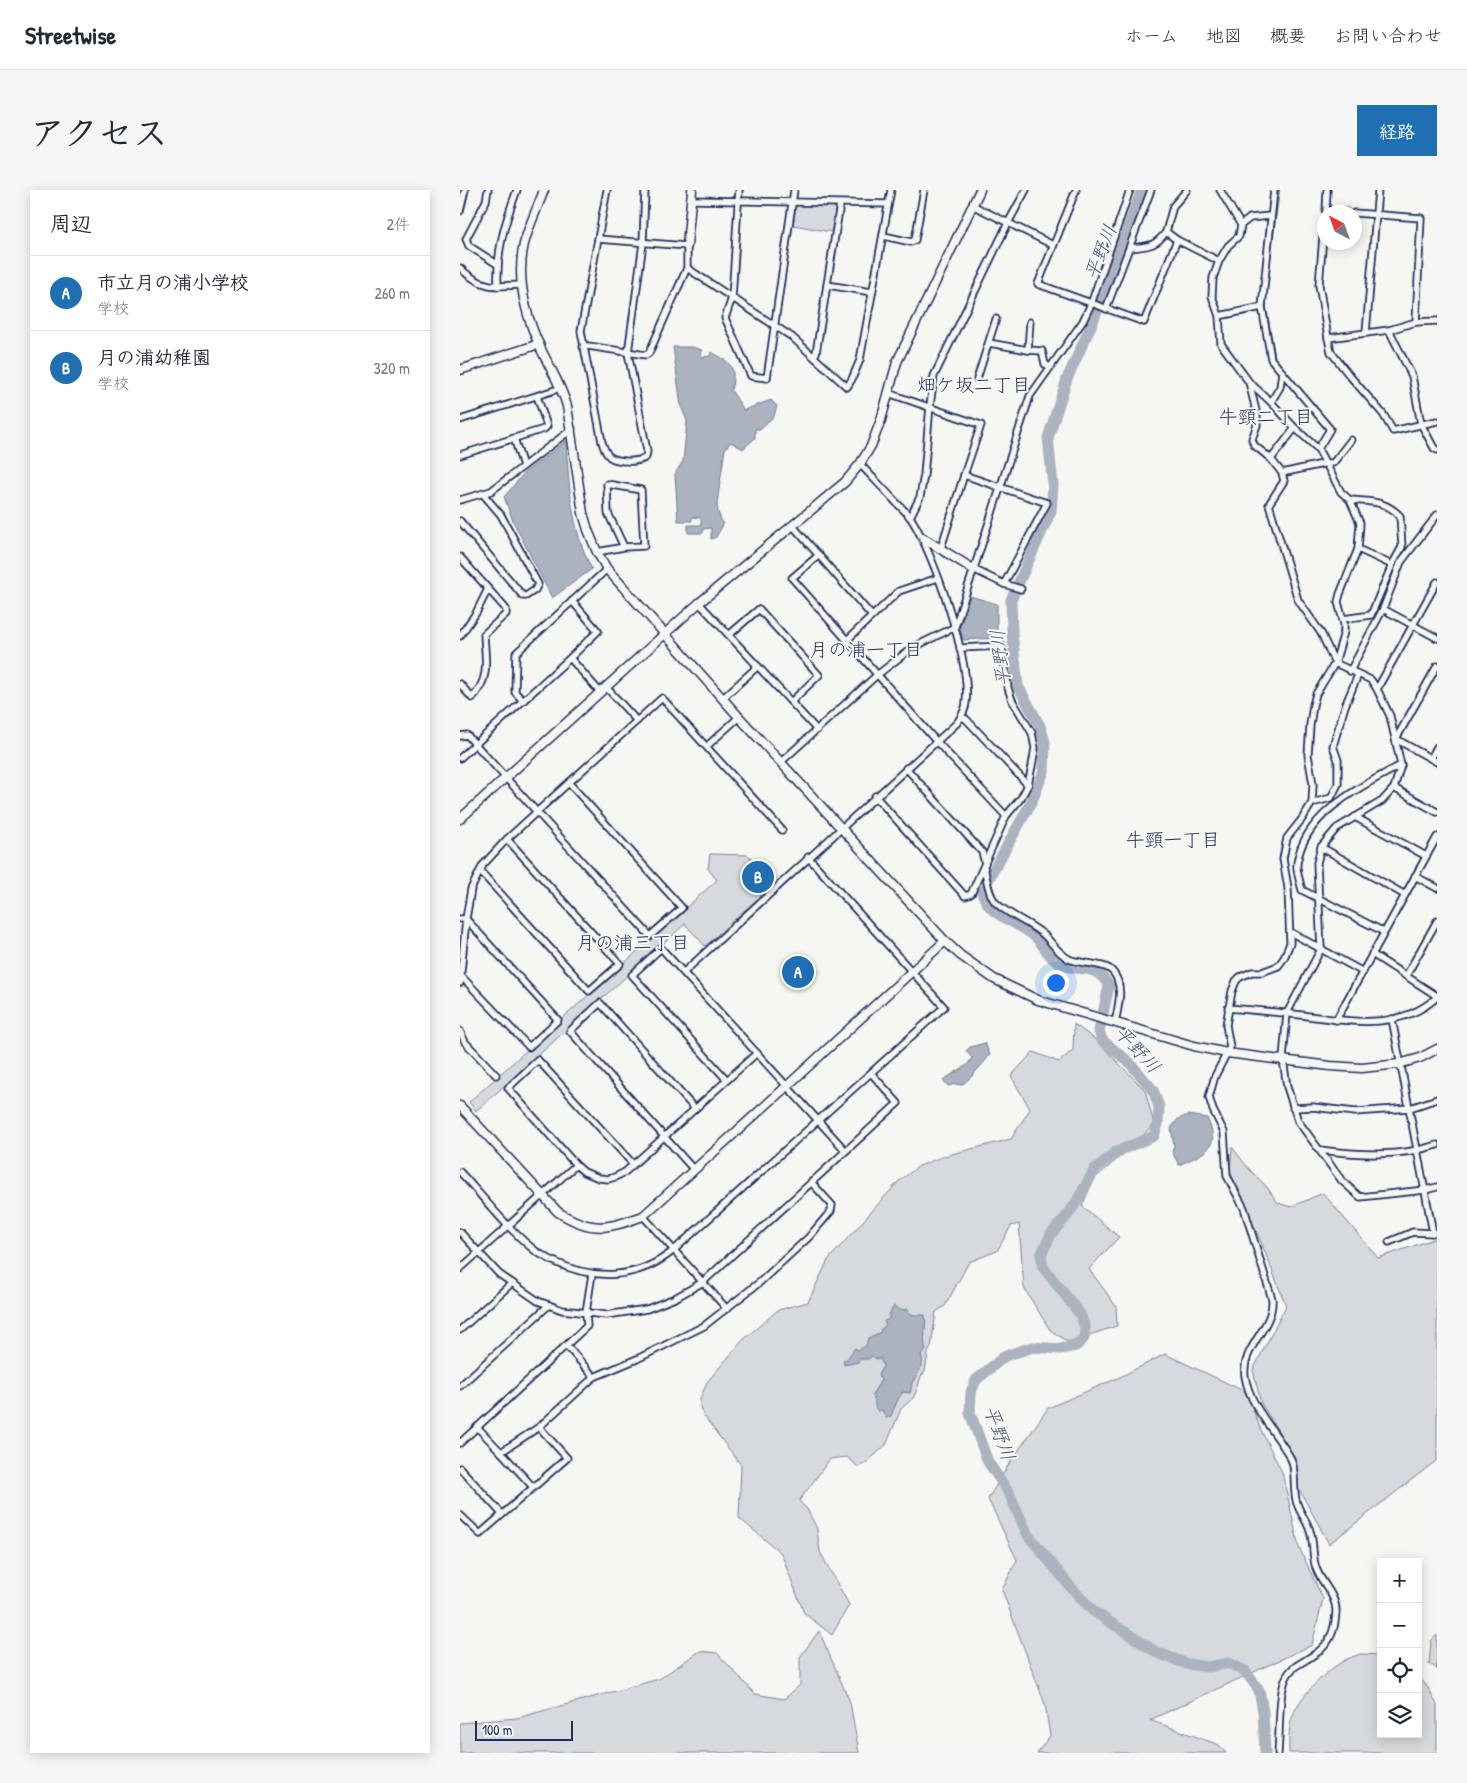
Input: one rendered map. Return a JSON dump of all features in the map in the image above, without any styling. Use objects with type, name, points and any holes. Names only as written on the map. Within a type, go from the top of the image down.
[{"type":"street","points":[[460,211],[466,190]]},
{"type":"street","points":[[488,190],[486,201],[466,239],[469,246],[497,264]]},
{"type":"street","points":[[498,286],[497,264],[506,222],[517,190]]},
{"type":"street","points":[[544,190],[524,244],[521,266],[522,285],[539,344],[563,391],[572,429],[583,513],[597,552],[607,569],[664,634],[945,941],[960,955],[994,979],[1038,1000],[1194,1046],[1227,1053],[1330,1066],[1362,1068],[1399,1064],[1420,1058],[1437,1050]]},
{"type":"street","points":[[608,190],[581,332],[605,452],[612,458],[643,460],[648,451],[628,353],[642,243],[645,190]]},
{"type":"street","points":[[583,347],[588,346],[646,355],[649,353],[687,268],[692,190]]},
{"type":"street","points":[[739,190],[732,298],[725,318],[751,376],[767,378],[794,190]]},
{"type":"street","points":[[687,268],[792,337],[847,386],[860,360],[891,190]]},
{"type":"street","points":[[884,236],[911,242],[915,240],[924,190]]},
{"type":"street","points":[[460,819],[699,603],[845,482],[860,464],[881,420],[897,362],[909,333],[980,190]]},
{"type":"street","points":[[910,517],[920,497],[924,475],[934,376],[1008,223],[1026,190]]},
{"type":"street","points":[[1076,190],[1038,284],[1144,322],[1178,240]]},
{"type":"street","points":[[781,762],[912,648],[954,627],[1030,396],[1083,321],[1091,304],[1130,190]]},
{"type":"street","points":[[1106,309],[1151,190]]},
{"type":"street","points":[[1130,248],[1150,246],[1159,241],[1166,232],[1173,206],[1187,190]]},
{"type":"street","points":[[1220,190],[1242,225]]},
{"type":"street","points":[[1274,190],[1262,306],[1271,359],[1330,429],[1318,449]]},
{"type":"street","points":[[1326,205],[1327,190]]},
{"type":"street","points":[[1366,333],[1378,190]]},
{"type":"street","points":[[692,200],[888,204]]},
{"type":"street","points":[[814,356],[840,204]]},
{"type":"street","points":[[972,205],[1053,244]]},
{"type":"street","points":[[1362,214],[1421,218],[1416,322]]},
{"type":"street","points":[[1270,216],[1250,218],[1242,225],[1239,236],[1228,246],[1218,261],[1213,278],[1212,296],[1219,316],[1221,344],[1248,382],[1318,449],[1341,492],[1350,500],[1360,523],[1358,549],[1338,602],[1343,619],[1344,632],[1335,663],[1320,687],[1313,705],[1308,755],[1313,784],[1312,802],[1287,838],[1283,859],[1288,888],[1290,943],[1284,958],[1278,966],[1272,969],[1252,972],[1240,977],[1236,981],[1228,1008],[1226,1025],[1230,1047],[1212,1084],[1209,1097],[1224,1132],[1227,1176],[1244,1208],[1272,1299],[1270,1318],[1248,1356],[1245,1376],[1249,1390],[1264,1421],[1292,1461],[1296,1501],[1310,1530],[1313,1560],[1318,1574],[1334,1602],[1336,1610],[1333,1630],[1327,1644],[1312,1657],[1294,1668],[1286,1677],[1282,1688],[1278,1753]]},
{"type":"street","points":[[1166,232],[1218,261]]},
{"type":"street","points":[[598,240],[687,246]]},
{"type":"street","points":[[1322,250],[1319,285],[1332,352],[1348,375],[1383,414],[1393,431],[1437,421]]},
{"type":"street","points":[[460,268],[479,282],[491,286],[522,285]]},
{"type":"street","points":[[827,286],[872,292]]},
{"type":"street","points":[[1219,316],[1262,306]]},
{"type":"street","points":[[977,379],[996,318]]},
{"type":"street","points":[[1328,338],[1389,330],[1416,322],[1437,321]]},
{"type":"street","points":[[1028,350],[1030,322]]},
{"type":"street","points":[[1389,330],[1412,376],[1421,424],[1434,448],[1437,450]]},
{"type":"street","points":[[989,343],[1042,351],[1045,364],[1050,367]]},
{"type":"street","points":[[460,370],[539,344]]},
{"type":"street","points":[[1271,402],[1280,387],[1282,372]]},
{"type":"street","points":[[1248,382],[1257,415],[1257,425],[1252,439],[1254,445],[1282,473],[1284,481],[1269,504],[1298,600],[1321,633],[1335,663],[1371,680],[1377,689],[1390,716],[1401,765],[1394,788],[1382,801],[1337,828],[1321,847],[1317,863],[1321,949],[1286,1013],[1283,1059],[1293,1108],[1304,1131],[1342,1181],[1360,1197],[1437,1187]]},
{"type":"street","points":[[460,420],[555,390]]},
{"type":"street","points":[[888,393],[981,425],[941,548]]},
{"type":"street","points":[[460,455],[544,429],[547,426],[538,396]]},
{"type":"street","points":[[1271,460],[1295,428]]},
{"type":"street","points":[[460,500],[490,491],[572,429]]},
{"type":"street","points":[[514,438],[522,466]]},
{"type":"street","points":[[1282,473],[1333,463],[1351,440]]},
{"type":"street","points":[[684,972],[936,741],[961,717],[966,704],[967,689],[960,648],[923,538],[910,517],[860,464]]},
{"type":"street","points":[[964,475],[1047,503],[1004,584]]},
{"type":"street","points":[[597,552],[644,546],[641,490],[606,484],[608,513],[624,548]]},
{"type":"street","points":[[460,521],[523,596],[535,590],[538,584],[501,515],[483,494]]},
{"type":"street","points":[[1343,619],[1371,615],[1392,565],[1402,548],[1400,516],[1394,509],[1384,504],[1350,500]]},
{"type":"street","points":[[1350,671],[1382,608],[1402,562],[1437,515]]},
{"type":"street","points":[[793,526],[872,616]]},
{"type":"street","points":[[923,538],[973,569],[1004,584],[1021,589]]},
{"type":"street","points":[[1358,549],[1392,565]]},
{"type":"street","points":[[819,555],[792,578],[936,741],[1006,816]]},
{"type":"street","points":[[460,684],[472,698],[480,690],[484,682],[486,667],[484,634],[506,614],[506,609],[461,560]]},
{"type":"street","points":[[523,701],[515,692],[516,653],[607,569]]},
{"type":"street","points":[[847,640],[899,591],[938,578]]},
{"type":"street","points":[[1377,689],[1437,582]]},
{"type":"street","points":[[460,636],[476,613],[488,589]]},
{"type":"street","points":[[460,758],[598,631],[572,601]]},
{"type":"street","points":[[699,603],[817,730]]},
{"type":"street","points":[[1382,608],[1437,638]]},
{"type":"street","points":[[729,635],[759,609],[819,675],[791,702]]},
{"type":"street","points":[[875,796],[965,896],[971,894],[1006,816],[1021,798],[1028,785],[1035,748],[1032,733],[1012,700],[1008,688],[1002,646],[960,648]]},
{"type":"street","points":[[570,658],[600,692]]},
{"type":"street","points":[[723,698],[758,666]]},
{"type":"street","points":[[1396,739],[1437,666]]},
{"type":"street","points":[[1312,802],[1331,798],[1338,784],[1338,760],[1333,746],[1345,706],[1358,675]]},
{"type":"street","points":[[606,686],[637,721]]},
{"type":"street","points":[[463,919],[558,1020],[529,1047],[460,979],[463,919],[472,890],[480,870],[493,853],[662,698],[782,830]]},
{"type":"street","points":[[707,746],[740,717]]},
{"type":"street","points":[[961,717],[1028,785]]},
{"type":"street","points":[[460,736],[467,735],[507,777],[650,936],[682,908],[569,783]]},
{"type":"street","points":[[1396,739],[1437,762]]},
{"type":"street","points":[[1430,758],[1437,746]]},
{"type":"street","points":[[1384,932],[1302,890],[1296,865],[1311,830],[1322,817],[1353,791],[1401,765]]},
{"type":"street","points":[[906,768],[982,852],[990,894],[996,903],[1044,935],[1064,956],[1081,963],[1104,966],[1111,969],[1120,990],[1115,1023]]},
{"type":"street","points":[[1394,788],[1437,812]]},
{"type":"street","points":[[1355,817],[1426,856]]},
{"type":"street","points":[[480,870],[589,991],[620,964],[507,839]]},
{"type":"street","points":[[1336,1020],[1436,839]]},
{"type":"street","points":[[1321,847],[1405,895]]},
{"type":"street","points":[[460,1172],[535,1251],[562,1265],[592,1274],[618,1275],[633,1272],[664,1259],[944,1007],[808,857]]},
{"type":"street","points":[[1415,876],[1437,888]]},
{"type":"street","points":[[1406,976],[1437,921]]},
{"type":"street","points":[[1290,932],[1363,972]]},
{"type":"street","points":[[460,1106],[558,1212],[571,1220],[590,1227],[614,1226],[643,1216],[788,1086],[945,941]]},
{"type":"street","points":[[727,1080],[632,975],[661,948],[845,1150]]},
{"type":"street","points":[[1228,1008],[1353,1022],[1372,1022],[1392,1020],[1418,1011],[1437,996],[1372,954]]},
{"type":"street","points":[[694,1170],[570,1031],[600,1003],[695,1109]]},
{"type":"street","points":[[1389,1242],[1413,1232],[1433,1234],[1392,1020]]},
{"type":"street","points":[[460,1031],[462,1043],[496,1075]]},
{"type":"street","points":[[633,1164],[538,1060],[508,1088],[576,1165],[591,1176],[608,1179],[625,1172],[757,1053]]},
{"type":"street","points":[[460,1232],[499,1274],[538,1301],[562,1310],[606,1315],[648,1309],[674,1298],[703,1282],[898,1103],[871,1073]]},
{"type":"street","points":[[1293,1108],[1355,1112],[1410,1108],[1437,1099]]},
{"type":"street","points":[[1320,1150],[1360,1155],[1417,1151],[1437,1145]]},
{"type":"street","points":[[460,1269],[576,1165]]},
{"type":"street","points":[[501,1452],[539,1427],[594,1377],[637,1359],[704,1326],[727,1309],[810,1237],[831,1211],[832,1205],[811,1182]]},
{"type":"street","points":[[643,1216],[727,1309]]},
{"type":"street","points":[[460,1443],[587,1326],[586,1312],[592,1274]]},
{"type":"street","points":[[460,1330],[512,1283]]},
{"type":"street","points":[[460,1386],[549,1305]]},
{"type":"street","points":[[567,1346],[594,1377]]},
{"type":"street","points":[[477,1427],[533,1487]]},
{"type":"street","points":[[460,1515],[480,1534],[567,1458],[539,1427]]},
{"type":"street","points":[[460,1468],[502,1514]]},
{"type":"shaded area","points":[[796,204],[835,206],[832,232],[793,225]]},
{"type":"shaded area","points":[[673,347],[692,347],[702,350],[701,354],[703,357],[710,356],[711,352],[728,362],[733,371],[731,390],[744,410],[771,400],[777,406],[774,416],[760,429],[755,429],[755,438],[743,449],[731,442],[725,449],[717,503],[723,525],[716,537],[711,539],[711,528],[703,529],[703,533],[688,533],[688,525],[701,525],[701,518],[692,517],[692,521],[678,521],[675,474],[683,461],[687,421],[681,406]]},
{"type":"shaded area","points":[[566,441],[575,523],[592,569],[552,598],[513,521],[504,497],[525,472]]},
{"type":"shaded area","points":[[970,596],[997,604],[997,638],[963,640],[960,628]]},
{"type":"shaded area","points":[[710,854],[748,855],[754,861],[745,869],[766,891],[705,946],[685,924],[476,1111],[469,1102],[717,880],[708,869]]},
{"type":"shaded area","points":[[1074,1024],[1096,1040],[1145,1090],[1154,1124],[1134,1145],[1094,1179],[1082,1206],[1119,1237],[1089,1269],[1116,1306],[1117,1326],[1068,1342],[1050,1330],[1024,1288],[1019,1224],[1011,1226],[997,1251],[969,1262],[945,1306],[936,1312],[925,1372],[921,1376],[913,1398],[901,1409],[886,1445],[866,1463],[858,1467],[847,1457],[830,1459],[799,1501],[807,1509],[817,1529],[820,1552],[849,1605],[832,1635],[804,1613],[781,1553],[739,1518],[741,1465],[703,1415],[700,1399],[707,1382],[743,1340],[778,1310],[808,1302],[828,1260],[899,1181],[919,1166],[944,1156],[1011,1139],[1030,1109],[1011,1076],[1033,1052],[1059,1062],[1073,1050]]},
{"type":"shaded area","points":[[985,1043],[990,1055],[973,1075],[962,1085],[948,1086],[943,1080],[967,1065],[972,1058],[966,1051],[970,1047]]},
{"type":"shaded area","points":[[1188,1115],[1207,1118],[1211,1128],[1211,1143],[1203,1153],[1179,1165],[1172,1152],[1174,1146],[1171,1128],[1178,1119]]},
{"type":"shaded area","points":[[1232,1147],[1249,1169],[1266,1186],[1278,1203],[1291,1207],[1323,1193],[1378,1258],[1437,1238],[1437,1460],[1329,1544],[1294,1480],[1280,1434],[1261,1403],[1253,1370],[1286,1306],[1230,1171]]},
{"type":"shaded area","points":[[894,1306],[900,1310],[908,1309],[909,1313],[914,1315],[925,1315],[924,1342],[926,1351],[921,1354],[922,1365],[912,1382],[910,1393],[903,1392],[891,1416],[886,1418],[882,1410],[878,1411],[876,1409],[875,1400],[872,1395],[881,1380],[878,1375],[883,1366],[880,1358],[878,1360],[872,1356],[868,1359],[860,1359],[858,1362],[844,1365],[843,1360],[847,1359],[855,1348],[858,1350],[866,1346],[868,1338],[881,1332],[880,1330],[886,1325],[884,1321],[889,1319],[889,1314]]},
{"type":"shaded area","points":[[1165,1354],[1246,1392],[1261,1430],[1282,1472],[1299,1547],[1323,1599],[1312,1645],[1150,1720],[1219,1745],[1226,1753],[1037,1753],[1050,1736],[1045,1704],[1002,1590],[1017,1560],[988,1499],[1009,1464],[1048,1408],[1120,1377]]},
{"type":"shaded area","points":[[819,1631],[850,1702],[859,1753],[460,1753],[460,1723],[517,1718],[659,1679],[700,1651],[717,1653],[755,1694],[784,1699],[800,1685],[800,1657]]},
{"type":"shaded area","points":[[1437,1635],[1437,1669],[1429,1663],[1431,1641]]},
{"type":"shaded area","points":[[1360,1654],[1377,1655],[1377,1738],[1422,1738],[1422,1680],[1437,1705],[1437,1753],[1289,1753],[1290,1724],[1296,1708],[1314,1685],[1344,1661]]},
{"type":"waterway","name":"平野川","points":[[1142,190],[1094,319],[1067,379],[1048,438],[1053,485],[1051,511],[1011,600],[1012,633],[1018,686],[1040,726],[1045,742],[1044,771],[1032,801],[982,891],[985,899],[996,912],[1033,935],[1056,961],[1070,967],[1097,972],[1103,978],[1109,986],[1099,1031],[1102,1040],[1129,1062],[1153,1090],[1159,1107],[1158,1124],[1154,1136],[1116,1152],[1095,1169],[1067,1216],[1051,1234],[1041,1255],[1043,1267],[1080,1314],[1085,1327],[1084,1338],[1076,1346],[1060,1349],[1033,1347],[1005,1356],[976,1380],[971,1392],[970,1413],[988,1462],[1009,1493],[1028,1535],[1093,1611],[1156,1652],[1187,1664],[1208,1667],[1229,1663],[1245,1671],[1259,1690],[1263,1711],[1265,1753]]},
{"type":"waterway","points":[[1267,282],[1279,190]]},
{"type":"waterway","points":[[1266,294],[1266,308],[1275,360],[1280,364]]},
{"type":"place","name":"月の浦幼稚園","points":[[758,877]]},
{"type":"place","name":"市立月の浦小学校","points":[[798,972]]},
{"type":"district","name":"畑ケ坂二丁目","points":[[974,384]]},
{"type":"district","name":"牛頸二丁目","points":[[1266,416]]},
{"type":"district","name":"月の浦一丁目","points":[[866,649]]},
{"type":"district","name":"牛頸一丁目","points":[[1173,839]]},
{"type":"district","name":"月の浦三丁目","points":[[633,942]]}]
